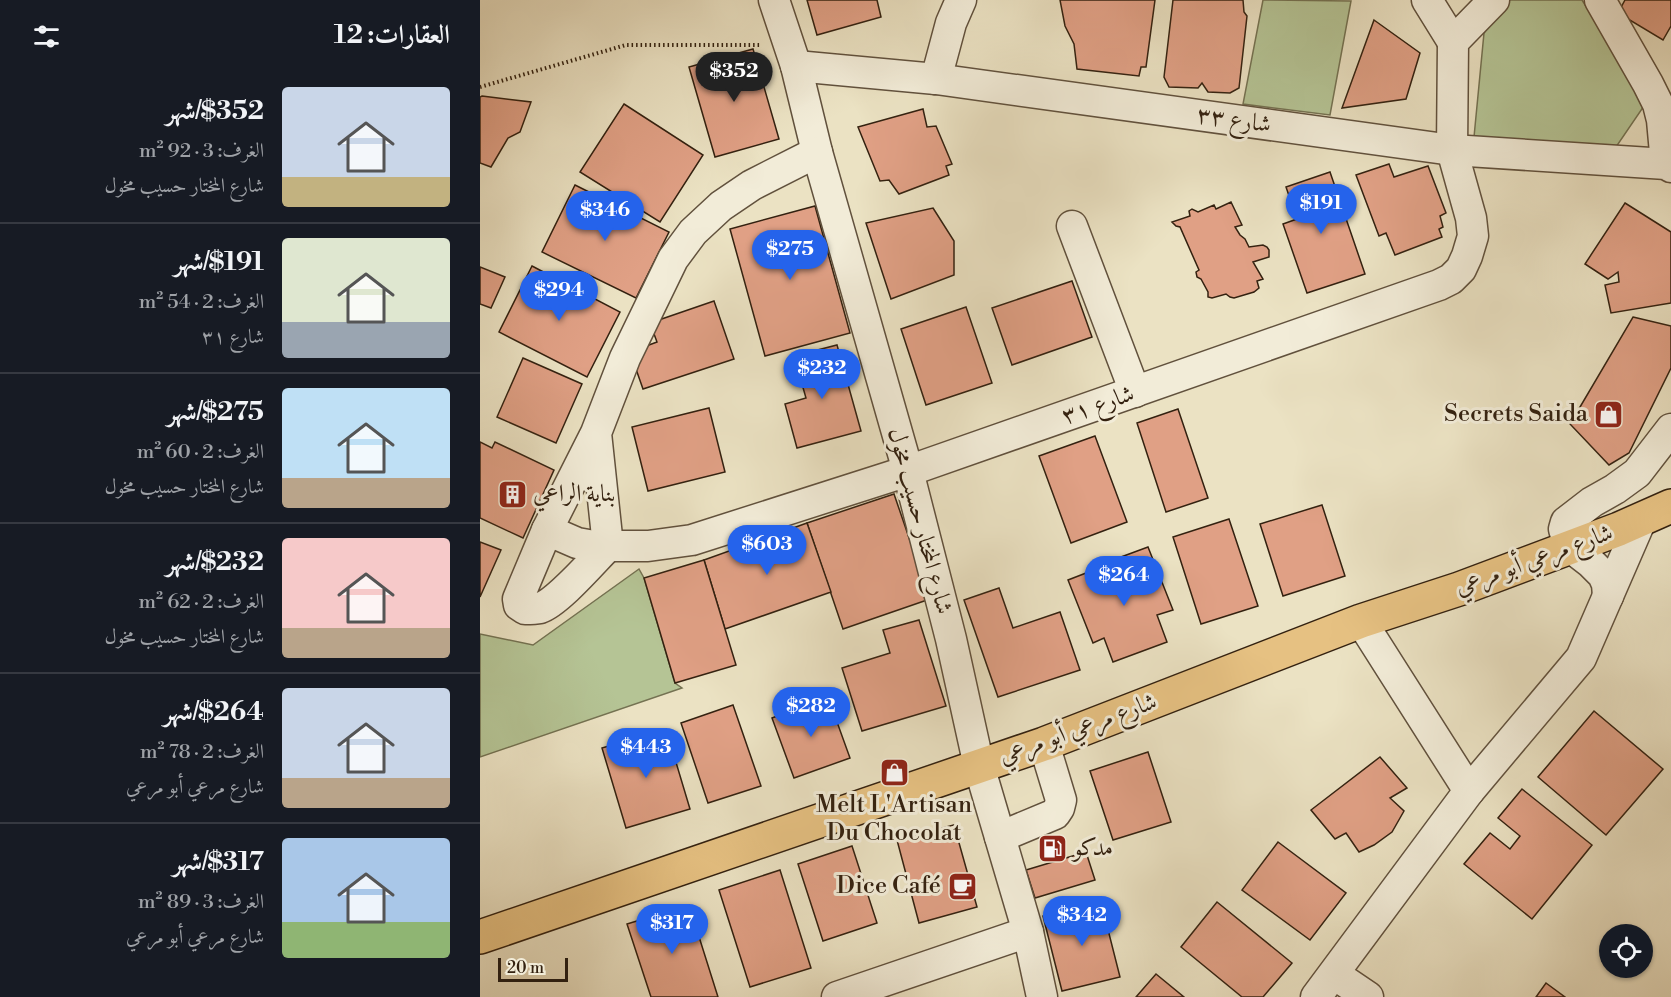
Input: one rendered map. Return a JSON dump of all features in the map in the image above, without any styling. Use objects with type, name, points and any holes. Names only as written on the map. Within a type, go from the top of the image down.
[{"type":"main road","name":"شارع مرعي أبو مرعي","points":[[480,937],[1044,744],[1361,621],[1459,589],[1662,512]]},
{"type":"street","name":"شارع المختار حسيب مخول","points":[[774,0],[793,55],[817,152],[908,471],[951,639],[979,766],[1028,932],[1042,997]]},
{"type":"street","points":[[936,79],[951,23],[961,0]]},
{"type":"street","points":[[1427,0],[1453,42],[1494,0]]},
{"type":"street","points":[[1600,0],[1658,104],[1668,166]]},
{"type":"street","name":"شارع ٣١","points":[[547,530],[578,543],[594,546],[648,546],[692,540],[908,471],[1440,285],[1451,279],[1461,269],[1473,236],[1471,218],[1452,150],[1453,42]]},
{"type":"street","name":"شارع ٣٣","points":[[793,55],[936,79],[1452,150],[1668,166]]},
{"type":"street","points":[[596,433],[608,546],[558,597],[539,609],[525,609],[519,605],[518,599],[547,530],[596,433],[630,348],[673,259],[693,232],[722,206],[752,185],[817,152]]},
{"type":"street","points":[[1072,226],[1135,392]]},
{"type":"street","points":[[1608,596],[1607,584],[1599,570],[1569,546],[1563,529],[1566,522],[1592,502],[1637,473],[1671,429]]},
{"type":"street","points":[[1368,997],[1325,986],[1468,791],[1581,658],[1608,596],[1662,512]]},
{"type":"street","points":[[1361,621],[1468,791]]},
{"type":"street","points":[[1000,837],[1055,814],[1059,808],[1061,800],[1044,744]]},
{"type":"street","points":[[837,997],[1028,932]]},
{"type":"path","points":[[480,87],[626,45],[793,55]]},
{"type":"green space","points":[[1263,0],[1351,1],[1330,115],[1243,104]]},
{"type":"green space","points":[[1506,0],[1582,0],[1646,103],[1616,147],[1474,137],[1484,33]]},
{"type":"green space","points":[[639,569],[644,578],[675,683],[682,688],[480,757],[480,634],[533,645]]},
{"type":"building","points":[[807,0],[877,0],[881,17],[817,35]]},
{"type":"building","points":[[1060,0],[1155,0],[1146,67],[1141,67],[1139,76],[1077,69],[1074,44],[1065,26]]},
{"type":"building","points":[[1173,0],[1243,0],[1244,12],[1247,16],[1239,88],[1230,93],[1208,92],[1202,83],[1198,88],[1169,87],[1164,77]]},
{"type":"building","points":[[1625,0],[1671,0],[1671,26],[1663,40],[1618,13]]},
{"type":"building","points":[[1374,20],[1420,53],[1406,99],[1342,108]]},
{"type":"building","points":[[753,49],[779,139],[715,157],[689,67]]},
{"type":"building","points":[[480,97],[531,102],[520,132],[508,138],[491,167],[480,163]]},
{"type":"building","points":[[624,104],[703,155],[660,222],[580,172]]},
{"type":"building","points":[[923,109],[927,127],[936,126],[952,164],[946,166],[949,175],[899,194],[889,180],[880,181],[858,127]]},
{"type":"building","points":[[1389,164],[1394,177],[1428,166],[1446,213],[1440,216],[1443,227],[1439,229],[1442,237],[1395,255],[1386,233],[1379,236],[1356,175]]},
{"type":"building","points":[[1330,172],[1365,274],[1307,293],[1283,224],[1297,219],[1286,187]]},
{"type":"building","points":[[575,185],[669,232],[636,298],[542,252]]},
{"type":"building","points":[[1231,202],[1242,225],[1235,227],[1240,235],[1249,247],[1263,245],[1267,247],[1269,257],[1253,262],[1263,279],[1257,281],[1259,288],[1254,292],[1234,298],[1226,294],[1212,298],[1208,297],[1208,292],[1201,279],[1197,277],[1196,272],[1199,270],[1180,227],[1172,222],[1190,216],[1189,211],[1192,209],[1198,212],[1214,205],[1216,209]]},
{"type":"building","points":[[1625,203],[1671,232],[1671,303],[1611,313],[1605,285],[1619,282],[1618,272],[1608,279],[1585,264]]},
{"type":"building","points":[[815,206],[850,333],[765,356],[730,229]]},
{"type":"building","points":[[933,208],[954,241],[954,275],[891,299],[866,223]]},
{"type":"building","points":[[532,266],[620,312],[587,377],[499,332]]},
{"type":"building","points":[[480,267],[505,277],[491,308],[480,304]]},
{"type":"building","points":[[1072,281],[1092,337],[1012,365],[992,308]]},
{"type":"building","points":[[714,301],[734,359],[643,389],[630,352],[657,342],[650,323]]},
{"type":"building","points":[[966,307],[992,383],[926,405],[901,329]]},
{"type":"building","points":[[1633,317],[1671,326],[1671,368],[1629,453],[1609,465],[1570,424]]},
{"type":"building","points":[[837,345],[861,431],[797,448],[785,404],[806,398],[794,356]]},
{"type":"building","points":[[523,358],[582,384],[556,443],[497,417]]},
{"type":"building","points":[[709,408],[725,472],[648,491],[632,427]]},
{"type":"building","points":[[1178,409],[1208,498],[1166,512],[1137,423]]},
{"type":"building","points":[[1095,436],[1127,522],[1071,543],[1039,456]]},
{"type":"building","name":"بناية الراعي","points":[[480,442],[492,448],[495,442],[554,470],[523,538],[480,518]]},
{"type":"building","points":[[894,494],[930,599],[843,629],[807,523]]},
{"type":"building","points":[[1322,505],[1345,576],[1283,596],[1260,524]]},
{"type":"building","points":[[1229,519],[1258,606],[1201,624],[1173,537]]},
{"type":"building","points":[[807,523],[831,592],[725,629],[704,560]]},
{"type":"building","points":[[480,542],[501,550],[480,597]]},
{"type":"building","points":[[1148,547],[1173,610],[1157,615],[1167,642],[1113,662],[1104,638],[1093,643],[1068,580],[1099,568],[1107,587],[1130,579],[1121,557]]},
{"type":"building","points":[[704,560],[736,665],[675,683],[644,578]]},
{"type":"building","points":[[999,588],[1013,628],[1060,612],[1080,670],[998,697],[964,600]]},
{"type":"building","points":[[919,620],[946,706],[862,731],[842,668],[890,653],[883,630]]},
{"type":"building","points":[[828,697],[850,758],[794,778],[772,718]]},
{"type":"building","points":[[733,705],[761,786],[708,803],[681,723]]},
{"type":"building","points":[[1594,711],[1663,769],[1606,835],[1538,777]]},
{"type":"building","points":[[666,729],[690,809],[626,828],[602,748]]},
{"type":"building","points":[[1148,752],[1171,822],[1113,840],[1090,771]]},
{"type":"building","points":[[1380,757],[1407,788],[1390,798],[1404,811],[1392,832],[1359,852],[1346,833],[1335,839],[1311,810]]},
{"type":"building","points":[[1522,789],[1592,845],[1532,919],[1464,864],[1490,833],[1510,849],[1520,836],[1498,818]]},
{"type":"building","points":[[954,825],[977,907],[919,923],[897,840]]},
{"type":"building","points":[[1278,842],[1346,893],[1310,940],[1242,890]]},
{"type":"building","points":[[852,846],[877,923],[823,941],[798,864]]},
{"type":"building","points":[[1086,852],[1095,880],[1035,898],[1026,870]]},
{"type":"building","points":[[780,870],[811,968],[750,987],[719,890]]},
{"type":"building","points":[[1101,902],[1120,977],[1062,991],[1043,916]]},
{"type":"building","points":[[1217,902],[1292,963],[1263,997],[1242,997],[1181,947]]},
{"type":"building","points":[[689,905],[718,997],[651,997],[627,924]]},
{"type":"building","points":[[1156,974],[1184,997],[1136,997]]},
{"type":"building","points":[[1546,983],[1565,997],[1536,997]]},
{"type":"place","name":"Secrets Saida","points":[[1609,414]]},
{"type":"place","name":"بناية الراعي","points":[[512,494]]},
{"type":"place","name":"Melt L'Artisan Du Chocolat","points":[[894,772]]},
{"type":"place","name":"مدكو","points":[[1052,848]]},
{"type":"place","name":"Dice Café","points":[[962,886]]}]
